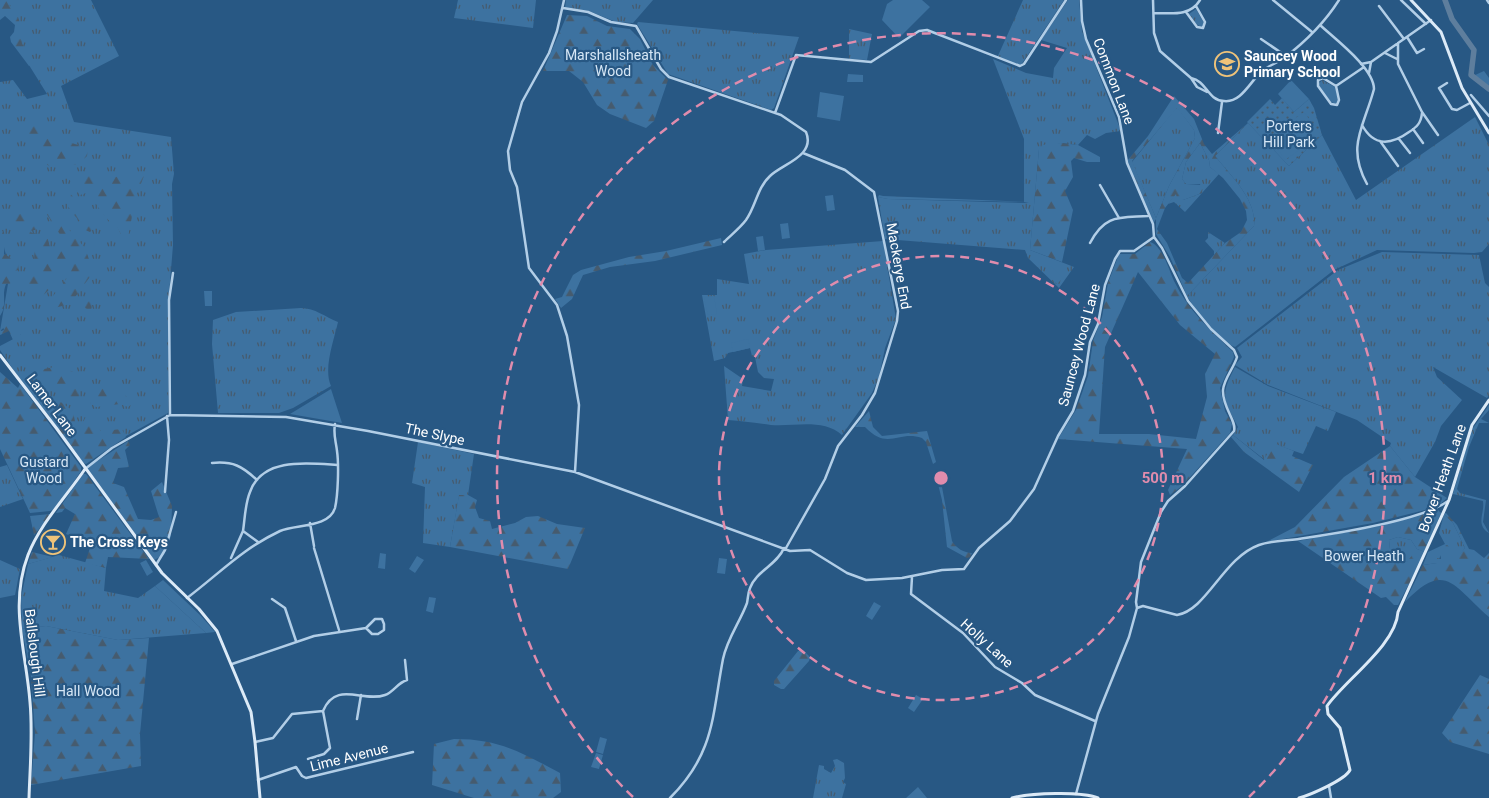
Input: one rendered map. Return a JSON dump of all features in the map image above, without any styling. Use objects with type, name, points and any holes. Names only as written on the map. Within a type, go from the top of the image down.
[{"type":"main road","points":[[1410,0],[1431,20],[1447,45],[1462,88],[1489,133]]},
{"type":"main road","name":"Lamer Lane","points":[[0,355],[156,565],[217,631],[249,707],[256,742],[257,780],[260,798]]},
{"type":"main road","name":"Bower Heath Lane","points":[[1329,786],[1346,777],[1350,766],[1340,728],[1328,714],[1327,706],[1367,664],[1394,626],[1398,612],[1449,500],[1472,425],[1489,400]]},
{"type":"main road","name":"Ballslough Hill","points":[[29,798],[32,717],[18,620],[19,585],[29,553],[37,537],[85,469]]},
{"type":"main road","points":[[1299,798],[1329,786]]},
{"type":"main road","points":[[1012,798],[1032,795],[1076,794],[1098,798]]},
{"type":"street","points":[[564,0],[549,54],[522,102],[508,151],[510,170],[517,188],[529,268],[557,305],[567,336],[579,405],[575,472]]},
{"type":"street","points":[[775,113],[796,55],[871,62],[919,31],[927,30],[1020,66],[1024,64],[1066,0]]},
{"type":"street","name":"Common Lane","points":[[1081,0],[1084,33],[1120,117],[1127,163],[1153,224],[1154,237],[1162,248],[1188,301],[1197,314],[1237,355],[1223,390],[1227,411],[1235,428],[1185,486],[1168,501],[1161,512],[1141,562],[1136,602],[1137,608]]},
{"type":"street","points":[[1153,0],[1154,32],[1160,51],[1191,78],[1197,87],[1215,99],[1222,101],[1237,98],[1263,70],[1286,56],[1320,25],[1339,0]]},
{"type":"street","points":[[1154,13],[1186,12],[1196,6],[1200,0]]},
{"type":"street","points":[[1273,0],[1278,1],[1312,32]]},
{"type":"street","points":[[1401,0],[1426,24]]},
{"type":"street","points":[[1186,12],[1198,28],[1203,28],[1205,22],[1196,6]]},
{"type":"street","points":[[1379,6],[1417,53],[1424,49]]},
{"type":"street","points":[[563,8],[588,12],[611,22],[633,25],[642,35],[661,69],[669,78],[775,113],[806,132],[807,140],[803,153],[772,174],[764,182],[746,220],[724,242]]},
{"type":"street","points":[[1336,86],[1362,65],[1371,62],[1431,20]]},
{"type":"street","points":[[1320,25],[1369,73],[1374,88],[1356,150],[1357,161],[1367,184]]},
{"type":"street","points":[[1261,39],[1286,56]]},
{"type":"street","points":[[1398,43],[1397,59],[1422,112],[1438,135]]},
{"type":"street","points":[[1384,53],[1397,59]]},
{"type":"street","points":[[1369,73],[1371,62]]},
{"type":"street","points":[[1191,78],[1201,82],[1207,92]]},
{"type":"street","points":[[1322,78],[1336,86],[1339,102],[1333,105],[1318,86],[1318,82],[1322,78]]},
{"type":"street","points":[[1197,87],[1201,82]]},
{"type":"street","points":[[1447,83],[1439,88],[1452,110],[1457,110],[1470,103]]},
{"type":"street","points":[[1471,95],[1489,116],[1484,122]]},
{"type":"street","points":[[1218,132],[1222,101]]},
{"type":"street","points":[[1359,136],[1368,135],[1386,142],[1399,139],[1413,129],[1421,120],[1422,112]]},
{"type":"street","points":[[1421,120],[1427,120]]},
{"type":"street","points":[[1362,125],[1368,135]]},
{"type":"street","points":[[1413,129],[1423,143]]},
{"type":"street","points":[[1399,139],[1410,153]]},
{"type":"street","points":[[1379,140],[1398,166]]},
{"type":"street","points":[[1383,146],[1386,142]]},
{"type":"street","name":"Mackerye End","points":[[782,554],[825,479],[838,446],[862,415],[875,393],[898,317],[877,201],[873,191],[845,170],[803,153]]},
{"type":"street","points":[[1100,185],[1119,218]]},
{"type":"street","points":[[1090,243],[1101,226],[1110,220],[1148,216]]},
{"type":"street","name":"Sauncey Wood Lane","points":[[782,554],[792,551],[810,550],[847,573],[866,580],[912,577],[942,570],[964,569],[979,548],[1010,521],[1021,508],[1034,489],[1058,436],[1073,411],[1085,375],[1090,342],[1098,324],[1105,285],[1117,253],[1122,250],[1134,251],[1154,237]]},
{"type":"street","points":[[165,492],[169,440],[169,300],[173,273]]},
{"type":"street","points":[[85,469],[112,448],[168,415]]},
{"type":"street","name":"The Slype","points":[[168,415],[286,417],[335,424],[575,472],[785,549]]},
{"type":"street","points":[[187,598],[230,560],[258,542],[290,527],[326,520],[332,513],[335,503],[337,465],[335,424]]},
{"type":"street","points":[[212,463],[230,462],[238,464],[257,480]]},
{"type":"street","points":[[230,560],[243,531],[250,491],[257,480],[275,468],[289,464],[337,465]]},
{"type":"street","points":[[1076,794],[1096,721],[1129,637],[1137,608],[1143,606],[1177,615],[1183,614],[1206,596],[1225,570],[1240,556],[1261,544],[1349,530],[1440,507],[1449,500]]},
{"type":"street","points":[[1440,507],[1444,511]]},
{"type":"street","points":[[156,565],[165,550],[176,512]]},
{"type":"street","points":[[310,523],[314,547],[339,630]]},
{"type":"street","points":[[243,531],[258,542]]},
{"type":"street","name":"Sauncey Wood Lane","points":[[785,549],[792,551]]},
{"type":"street","points":[[670,798],[685,782],[706,746],[713,724],[723,658],[746,605],[749,590],[756,578],[782,554]]},
{"type":"street","name":"Holly Lane","points":[[912,577],[911,594],[963,633],[996,667],[1035,694],[1096,721]]},
{"type":"street","points":[[272,599],[284,608],[296,642]]},
{"type":"street","points":[[232,664],[296,642],[339,630],[366,628],[375,619],[382,619],[384,624],[384,630],[378,634],[372,634],[366,628]]},
{"type":"street","points":[[308,759],[324,754],[330,748],[323,711],[327,702],[335,696],[385,695],[399,683],[407,680],[405,660]]},
{"type":"street","points":[[356,719],[361,695]]},
{"type":"street","points":[[256,742],[275,736],[292,714],[323,711]]},
{"type":"street","name":"Lime Avenue","points":[[257,780],[296,767],[302,776],[306,778],[413,752]]},
{"type":"street","points":[[1329,786],[1331,798]]},
{"type":"green space","points":[[0,0],[91,0],[119,56],[61,86],[74,122],[171,137],[174,174],[172,184],[173,245],[169,295],[168,413],[126,436],[113,439],[78,440],[45,400],[19,378],[0,350],[0,346],[21,335],[10,322],[0,331],[10,272],[0,230],[0,82],[13,80],[27,99],[47,94],[14,41],[21,33]]},
{"type":"green space","points":[[0,0],[7,1],[22,26],[24,37],[22,43],[31,64],[29,66],[11,42],[10,37],[14,32],[15,25],[5,16],[0,20]]},
{"type":"green space","points":[[458,0],[536,0],[533,28],[454,18]]},
{"type":"green space","points":[[566,0],[653,0],[633,23],[616,22],[589,11],[565,8]]},
{"type":"green space","points":[[893,0],[922,0],[930,7],[899,38],[882,20],[887,4]]},
{"type":"green space","points":[[1023,0],[1064,0],[1021,65],[997,58]]},
{"type":"green space","points":[[1068,0],[1079,0],[1082,31],[1121,131],[1106,133],[1095,139],[1087,135],[1078,145],[1061,143],[1039,149],[1030,250],[1074,267],[1059,288],[1028,258],[1025,250],[885,239],[878,197],[888,199],[1029,203],[1024,202],[1024,139],[993,59],[1026,73],[1053,78],[1054,68],[1067,48],[1041,40]]},
{"type":"green space","points":[[1196,9],[1204,23],[1202,27],[1194,22],[1189,14]]},
{"type":"green space","name":"Marshallsheath Wood","points":[[567,15],[587,16],[607,26],[630,29],[640,39],[653,65],[668,80],[654,121],[646,128],[610,114],[597,105],[583,82],[569,71],[543,71]]},
{"type":"green space","points":[[638,22],[799,37],[774,108],[771,110],[668,74],[637,24]]},
{"type":"green space","points":[[849,29],[872,34],[867,60],[849,59]]},
{"type":"green space","points":[[1484,71],[1489,78],[1489,87],[1473,76]]},
{"type":"green space","points":[[848,74],[863,75],[863,82],[847,82]]},
{"type":"green space","points":[[1291,80],[1309,99],[1294,112],[1278,94]]},
{"type":"green space","points":[[1322,80],[1335,87],[1338,100],[1336,104],[1331,102],[1318,85]]},
{"type":"green space","points":[[820,92],[844,96],[840,121],[817,117]]},
{"type":"green space","points":[[1174,96],[1194,119],[1204,144],[1212,154],[1248,123],[1215,156],[1242,189],[1254,216],[1254,226],[1187,296],[1170,257],[1156,234],[1156,219],[1153,224],[1148,216],[1127,161],[1148,136]],"holes":[[[1177,108],[1194,130],[1195,138],[1169,186],[1156,218],[1132,161]],[[1200,143],[1209,160],[1210,167],[1223,178],[1240,199],[1246,211],[1247,220],[1241,232],[1225,243],[1188,283],[1182,278],[1167,243],[1157,229],[1165,208],[1176,194],[1177,199],[1183,200],[1202,193],[1203,185],[1186,184],[1182,179],[1186,162]]]},
{"type":"green space","name":"Porters Hill Park","points":[[1282,98],[1294,112],[1309,99],[1314,108],[1322,135],[1289,166],[1247,122],[1270,99],[1275,105]]},
{"type":"green space","points":[[1177,107],[1194,130],[1195,138],[1169,186],[1156,218],[1132,162]]},
{"type":"green space","points":[[1304,112],[1321,135],[1285,160],[1269,137]]},
{"type":"green space","points":[[1475,117],[1489,145],[1489,244],[1482,252],[1377,250],[1334,270],[1235,347],[1214,332],[1196,310],[1187,296],[1254,226],[1254,216],[1242,189],[1215,156],[1248,123],[1289,166],[1322,135],[1356,200]]},
{"type":"green space","points":[[1270,118],[1277,124],[1263,136],[1257,129]]},
{"type":"green space","points":[[29,121],[46,128],[62,140],[88,148],[87,156],[79,164],[50,167],[41,159],[37,148],[25,132],[29,127]]},
{"type":"green space","points":[[1061,143],[1078,145],[1100,157],[1100,162],[1087,162],[1074,158],[1071,161],[1073,177],[1065,191],[1073,210],[1062,262],[1030,250],[1039,149],[1042,145]]},
{"type":"green space","points":[[1200,143],[1209,160],[1210,167],[1219,174],[1202,193],[1200,184],[1186,184],[1182,179],[1186,162]]},
{"type":"green space","points":[[75,174],[105,177],[144,176],[136,196],[128,237],[122,237],[117,226],[108,220],[86,193],[80,195],[69,179]]},
{"type":"green space","points":[[64,186],[91,220],[92,230],[90,232],[85,230],[84,224],[77,218],[65,201],[60,187]]},
{"type":"green space","points":[[1176,193],[1183,200],[1202,193],[1185,212],[1174,202],[1168,204]]},
{"type":"green space","points":[[833,195],[835,210],[827,211],[825,196]]},
{"type":"green space","points":[[879,195],[1029,202],[888,199],[878,197]]},
{"type":"green space","points":[[48,209],[54,210],[67,226],[72,236],[84,247],[92,274],[70,304],[50,309],[46,304],[71,272],[73,262],[69,259],[64,263],[49,284],[50,289],[38,300],[33,297],[23,282],[27,267],[34,264],[35,240],[26,233],[22,224],[17,227],[13,226],[10,215],[16,212],[30,218],[39,229],[30,231],[47,235],[50,248],[59,252],[63,248],[61,236],[46,213]]},
{"type":"green space","points":[[788,223],[790,238],[782,239],[780,224]]},
{"type":"green space","points":[[0,224],[5,239],[4,254],[19,262],[18,270],[12,272],[12,283],[6,284],[4,308],[0,316]]},
{"type":"green space","points":[[1208,232],[1225,243],[1214,255],[1214,251],[1205,241],[1208,238]]},
{"type":"green space","points":[[763,236],[765,250],[758,251],[756,237]]},
{"type":"green space","points":[[721,238],[722,245],[655,261],[610,267],[583,275],[572,299],[561,308],[555,299],[562,297],[573,275],[581,270],[629,257],[666,251]]},
{"type":"green space","points":[[883,241],[896,319],[885,348],[879,377],[872,393],[842,435],[834,430],[817,425],[771,425],[728,420],[724,366],[743,379],[742,386],[771,391],[774,379],[764,378],[758,372],[755,357],[752,356],[750,348],[728,353],[725,358],[714,361],[702,295],[717,295],[717,279],[749,284],[744,254],[766,250]]},
{"type":"green space","points":[[1150,242],[1158,248],[1165,258],[1174,281],[1186,301],[1200,319],[1233,352],[1234,357],[1220,388],[1225,411],[1232,424],[1230,433],[1182,486],[1170,495],[1168,490],[1187,449],[1058,439],[1076,410],[1088,376],[1093,341],[1102,317],[1108,283],[1119,254],[1135,254]],"holes":[[[1138,272],[1180,325],[1215,354],[1205,374],[1207,397],[1196,439],[1149,434],[1099,434],[1105,347]]]},
{"type":"green space","points":[[1382,252],[1479,255],[1485,283],[1489,287],[1489,395],[1487,398],[1433,367],[1437,377],[1462,400],[1441,426],[1435,442],[1415,477],[1390,446],[1391,443],[1357,420],[1268,385],[1235,365],[1242,357],[1237,348],[1338,270]]},
{"type":"green space","points":[[1051,266],[1063,278],[1057,284],[1045,272]]},
{"type":"green space","points":[[204,291],[212,291],[212,306],[205,306]]},
{"type":"green space","points":[[93,296],[97,298],[98,304],[92,305],[91,311],[85,308],[84,301]]},
{"type":"green space","points":[[714,296],[717,314],[708,315],[704,298]]},
{"type":"green space","points":[[301,308],[315,311],[338,322],[328,371],[331,386],[293,408],[279,413],[218,413],[212,344],[213,320],[236,312]]},
{"type":"green space","points":[[6,321],[15,323],[22,337],[13,340],[9,331],[0,335],[0,328],[1,331],[4,330],[2,324]]},
{"type":"green space","points":[[748,339],[750,348],[733,352],[731,343]]},
{"type":"green space","points":[[60,366],[78,374],[79,399],[55,392],[44,385],[36,376],[44,369]]},
{"type":"green space","points":[[1235,367],[1268,386],[1336,412],[1328,431],[1316,426],[1303,454],[1274,444],[1265,460],[1233,435],[1238,427],[1229,410],[1225,391]]},
{"type":"green space","name":"Gustard Wood","points":[[0,372],[18,388],[20,384],[81,467],[81,471],[55,509],[50,511],[30,513],[0,449]]},
{"type":"green space","name":"Gustard Wood","points":[[22,379],[42,390],[52,400],[58,400],[73,411],[77,432],[80,431],[85,418],[94,421],[102,433],[106,434],[112,430],[122,429],[126,437],[86,464],[83,463]]},
{"type":"green space","points":[[95,384],[121,392],[132,404],[128,407],[120,404],[96,407],[90,403],[93,395],[91,385]]},
{"type":"green space","points":[[331,389],[342,423],[290,414]]},
{"type":"green space","points":[[1489,405],[1489,410],[1481,419],[1489,423],[1479,423],[1469,447],[1457,489],[1460,493],[1486,500],[1483,522],[1489,533],[1482,526],[1481,522],[1483,501],[1453,494],[1471,431]]},
{"type":"green space","points":[[869,411],[873,427],[882,436],[927,431],[936,462],[933,464],[926,442],[922,438],[906,436],[887,439],[880,438],[865,427],[855,427]]},
{"type":"green space","points":[[1233,435],[1264,460],[1273,443],[1294,451],[1292,456],[1313,465],[1299,492],[1244,452],[1231,437]]},
{"type":"green space","name":"Gustard Wood","points":[[128,441],[130,445],[125,450],[129,467],[118,468],[113,483],[124,487],[138,519],[151,520],[159,517],[151,491],[162,482],[172,506],[171,536],[164,555],[154,560],[87,470],[88,467]]},
{"type":"green space","points":[[418,442],[474,454],[468,495],[459,496],[450,547],[423,543],[425,487],[412,483]]},
{"type":"green space","name":"Bower Heath","points":[[1390,446],[1415,477],[1447,498],[1437,507],[1373,523],[1266,542],[1295,527],[1344,477]]},
{"type":"green space","points":[[7,465],[23,499],[0,507],[0,467]]},
{"type":"green space","points":[[939,471],[952,541],[961,550],[972,553],[970,557],[967,558],[947,547],[942,500],[935,472]]},
{"type":"green space","name":"Gustard Wood","points":[[83,474],[86,474],[149,559],[108,557],[106,568],[85,563],[91,545],[66,534],[75,514],[65,508],[62,512],[56,513]]},
{"type":"green space","points":[[459,495],[468,495],[477,500],[475,507],[479,518],[490,521],[492,529],[515,523],[526,517],[538,516],[557,524],[585,528],[568,569],[450,547]]},
{"type":"green space","name":"Bower Heath","points":[[1437,509],[1441,513],[1425,552],[1417,549],[1411,540],[1398,537],[1389,540],[1391,559],[1407,562],[1415,551],[1424,555],[1398,605],[1394,605],[1386,597],[1381,598],[1298,541],[1375,527]]},
{"type":"green space","points":[[1446,513],[1457,525],[1469,549],[1474,550],[1484,558],[1489,553],[1489,617],[1458,588],[1449,582],[1440,580],[1430,582],[1405,602],[1423,565],[1437,563],[1437,558],[1441,559],[1440,549],[1447,545],[1459,555],[1465,548],[1453,523],[1444,514]]},
{"type":"green space","points":[[1444,514],[1453,523],[1465,548],[1459,556],[1446,545],[1437,563],[1423,565],[1428,552],[1445,544],[1439,533]]},
{"type":"green space","points":[[51,515],[34,535],[30,516]]},
{"type":"green space","points":[[1398,537],[1411,540],[1417,549],[1425,552],[1424,555],[1407,562],[1391,559],[1389,540]]},
{"type":"green space","points":[[32,552],[53,557],[28,564]]},
{"type":"green space","points":[[380,553],[386,554],[385,569],[378,568]]},
{"type":"green space","points":[[59,555],[106,568],[104,591],[138,598],[155,586],[206,633],[118,640],[46,626],[22,629],[21,598],[28,564]]},
{"type":"green space","points":[[417,556],[424,560],[415,573],[409,569]]},
{"type":"green space","points":[[719,558],[727,559],[725,574],[717,573]]},
{"type":"green space","points":[[0,560],[20,569],[15,595],[0,598]]},
{"type":"green space","points":[[146,560],[153,572],[147,576],[140,563]]},
{"type":"green space","points":[[163,580],[215,632],[206,633],[155,586]]},
{"type":"green space","points":[[429,597],[436,598],[433,613],[426,611]]},
{"type":"green space","points":[[874,602],[881,606],[872,620],[866,616]]},
{"type":"green space","name":"Hall Wood","points":[[46,626],[118,640],[149,638],[140,734],[141,766],[31,785],[35,733],[31,677],[22,629]]},
{"type":"green space","points":[[803,650],[810,657],[809,661],[784,689],[774,685],[774,681],[798,651]]},
{"type":"green space","points":[[1480,675],[1489,679],[1489,754],[1450,742],[1442,733]]},
{"type":"green space","points":[[916,695],[923,699],[914,712],[908,708]]},
{"type":"green space","points":[[600,737],[607,739],[603,754],[596,752]]},
{"type":"green space","points":[[454,739],[497,744],[533,759],[560,773],[561,792],[553,798],[474,798],[432,785],[434,744]]},
{"type":"green space","points":[[596,753],[603,755],[599,769],[591,767]]},
{"type":"green space","points":[[837,759],[844,763],[845,778],[843,782],[846,784],[842,798],[813,798],[819,765],[824,766],[824,769],[831,773],[835,766],[833,760]]},
{"type":"green space","points":[[918,787],[927,798],[906,798]]},
{"type":"waterway","points":[[1445,0],[1452,19],[1474,50],[1471,75],[1489,89]]},
{"type":"place","name":"Sauncey Wood Primary School","points":[[1227,64]]},
{"type":"place","name":"The Cross Keys","points":[[53,542]]}]
